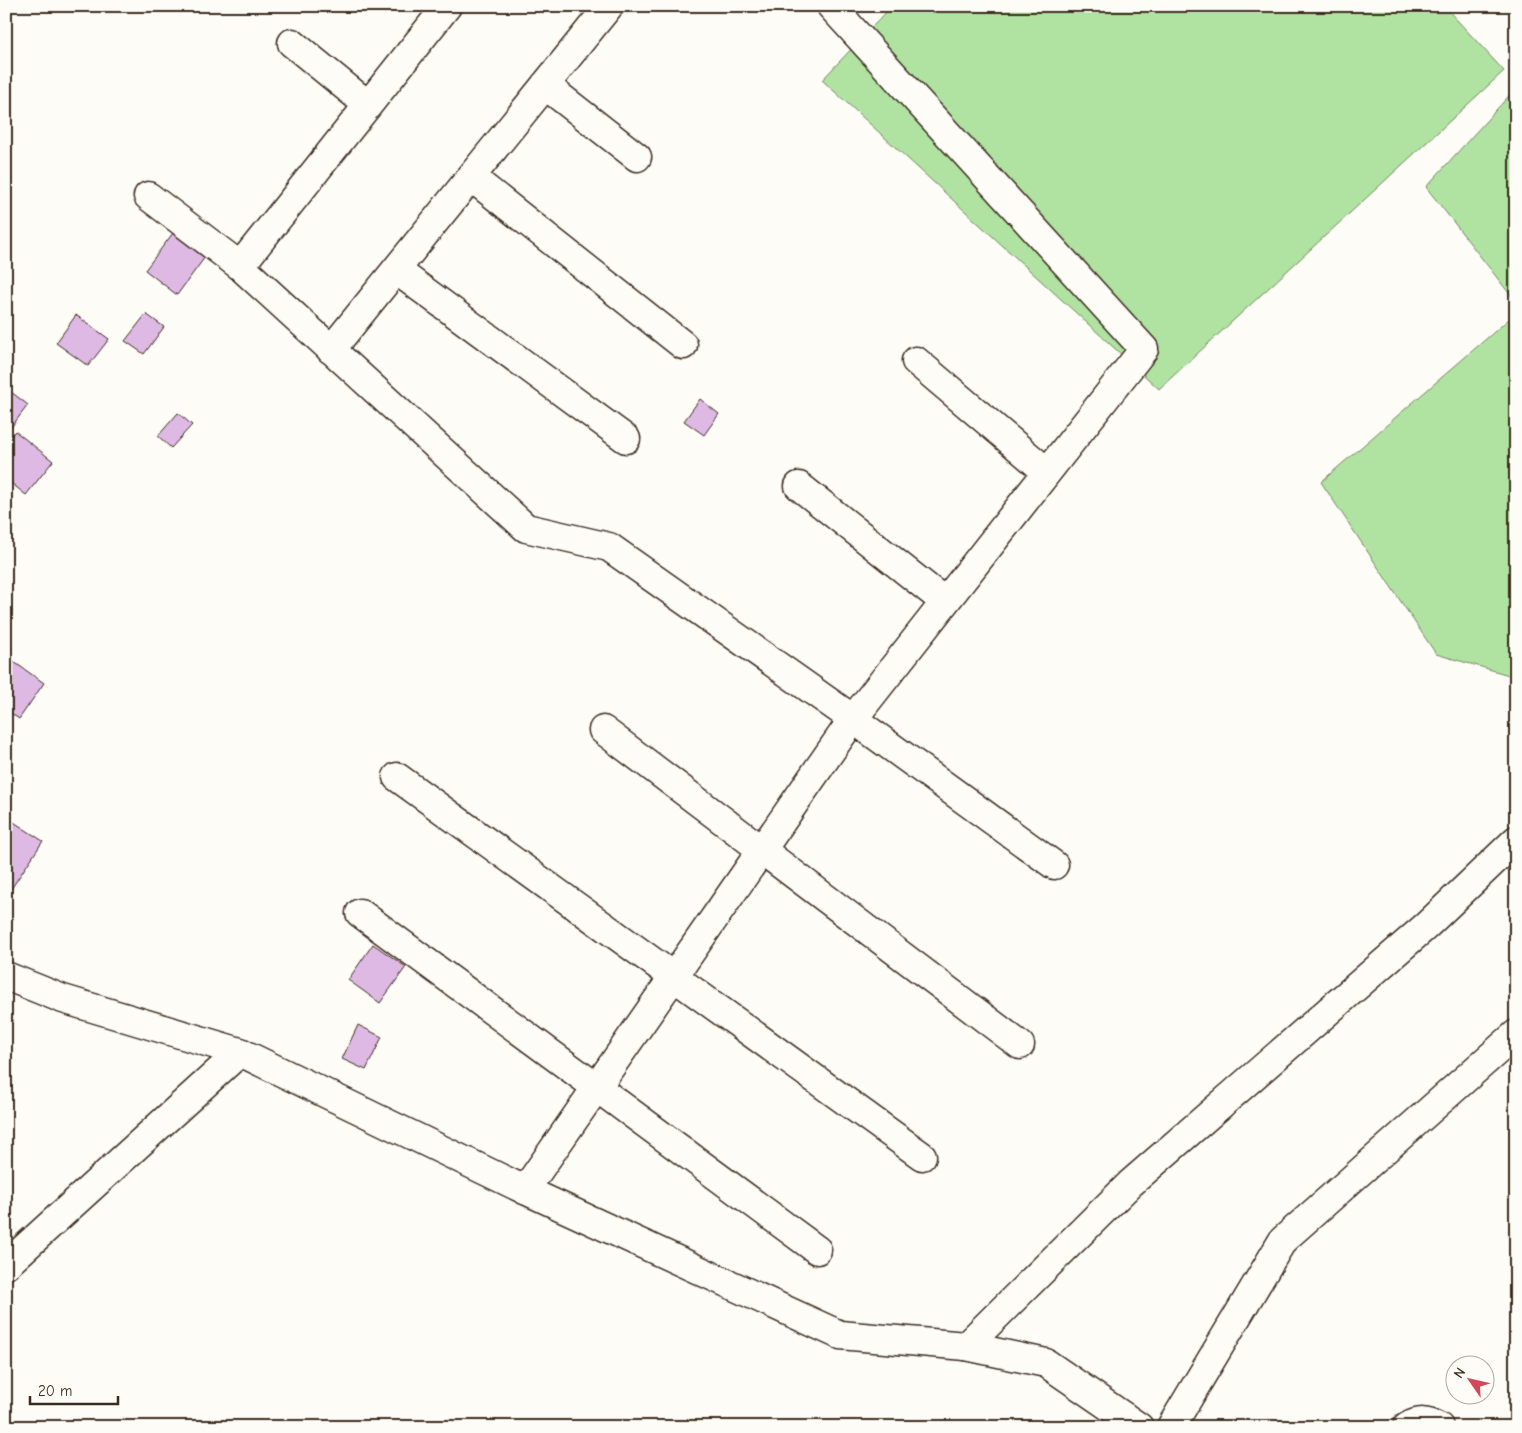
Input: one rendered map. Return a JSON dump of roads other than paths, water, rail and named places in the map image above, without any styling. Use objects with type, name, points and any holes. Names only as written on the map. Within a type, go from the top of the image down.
[{"type":"street","points":[[240,266],[447,6]]},
{"type":"street","points":[[331,350],[609,6]]},
{"type":"street","points":[[525,1190],[853,719],[1144,349],[830,6]]},
{"type":"street","points":[[292,43],[368,105]]},
{"type":"street","points":[[545,85],[637,157]]},
{"type":"street","points":[[471,177],[683,345]]},
{"type":"street","points":[[148,196],[240,266],[526,528],[609,547],[853,719],[1054,865]]},
{"type":"street","points":[[396,270],[626,439]]},
{"type":"street","points":[[916,361],[1048,472]]},
{"type":"street","points":[[799,486],[945,602]]},
{"type":"street","points":[[603,730],[1020,1045]]},
{"type":"street","points":[[397,777],[922,1156]]},
{"type":"street","points":[[966,1346],[1131,1183],[1426,926],[1516,840]]},
{"type":"street","points":[[360,914],[817,1250]]},
{"type":"street","points":[[6,976],[63,999],[240,1052],[525,1190],[840,1335],[966,1346],[1046,1363],[1139,1427]]},
{"type":"street","points":[[1171,1427],[1283,1240],[1516,1034]]},
{"type":"street","points":[[6,1265],[240,1052]]},
{"type":"street","points":[[1407,1427],[1413,1423],[1428,1422],[1439,1427]]}]
